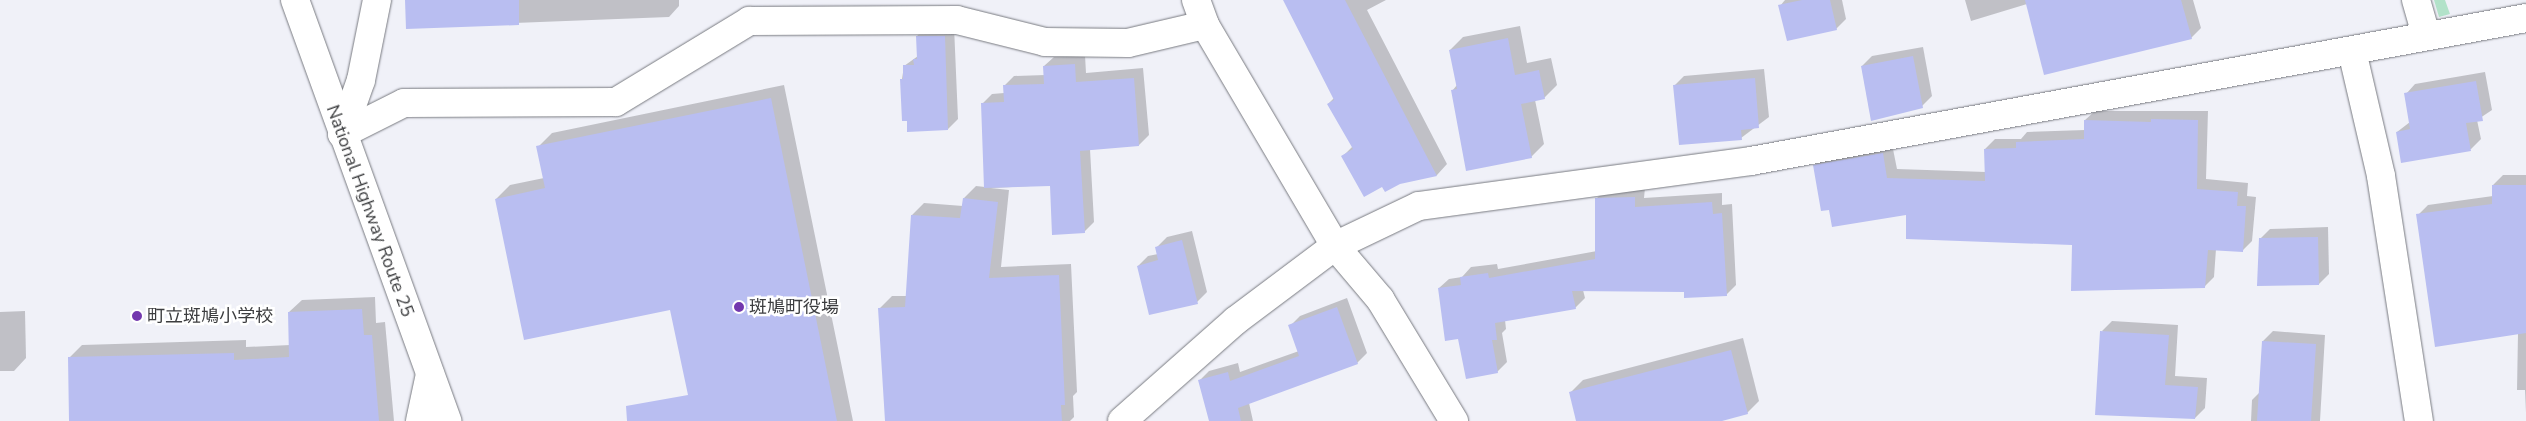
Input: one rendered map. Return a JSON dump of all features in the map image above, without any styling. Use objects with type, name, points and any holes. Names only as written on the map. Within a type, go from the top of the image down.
[{"type":"main road","name":"National Highway Route 25","points":[[295,0],[447,421]]},
{"type":"main road","points":[[342,134],[361,80],[377,0]]},
{"type":"main road","points":[[1196,0],[1205,25],[1335,246],[1380,299],[1454,421]]},
{"type":"main road","points":[[2416,0],[2426,35]]},
{"type":"main road","points":[[1122,421],[1235,322],[1335,246],[1419,206],[1752,161],[2526,18]]},
{"type":"main road","points":[[342,134],[404,103],[616,102],[749,20],[957,20],[1045,42],[1128,43],[1205,25]]},
{"type":"main road","points":[[2352,51],[2381,176],[2418,421]]},
{"type":"main road","points":[[420,421],[430,374]]},
{"type":"green space","points":[[2434,0],[2445,0],[2450,14],[2439,17]]},
{"type":"building","points":[[405,0],[519,0],[519,25],[406,29]]},
{"type":"building","points":[[1283,0],[1345,0],[1437,176],[1400,184],[1385,192],[1382,187],[1364,197],[1341,156],[1353,149],[1327,104],[1334,100]]},
{"type":"building","points":[[1802,0],[1830,0],[1837,30],[1787,41],[1778,5]]},
{"type":"building","points":[[2025,0],[2181,0],[2192,39],[2044,75]]},
{"type":"building","points":[[916,36],[945,36],[948,130],[907,132],[907,121],[902,121],[900,79],[903,79],[903,65],[914,65],[913,59],[917,59]]},
{"type":"building","points":[[1508,38],[1515,75],[1539,70],[1545,99],[1521,104],[1532,158],[1466,171],[1451,90],[1457,89],[1449,50]]},
{"type":"building","points":[[1913,56],[1923,108],[1871,121],[1861,66]]},
{"type":"building","points":[[1075,64],[1076,82],[1134,78],[1139,146],[1080,151],[1085,233],[1052,235],[1050,186],[984,188],[981,103],[1004,102],[1003,85],[1044,84],[1043,66]]},
{"type":"building","points":[[1755,78],[1759,128],[1741,130],[1742,140],[1679,145],[1673,85]]},
{"type":"building","points":[[2476,81],[2483,121],[2466,123],[2471,151],[2401,163],[2396,132],[2410,129],[2404,93]]},
{"type":"building","points":[[771,98],[837,421],[627,421],[626,406],[688,395],[670,310],[524,340],[495,199],[545,188],[536,146]]},
{"type":"building","points":[[2151,119],[2198,120],[2197,189],[2238,192],[2237,206],[2246,206],[2243,252],[2208,250],[2205,288],[2071,291],[2072,245],[1906,239],[1906,215],[1832,227],[1829,210],[1821,211],[1813,165],[1883,153],[1887,178],[1985,181],[1984,149],[2016,148],[2016,142],[2084,139],[2084,120],[2151,122]]},
{"type":"building","points":[[2492,185],[2526,185],[2526,333],[2435,347],[2416,214],[2492,204]]},
{"type":"building","points":[[1635,197],[1635,207],[1712,202],[1713,214],[1722,213],[1727,296],[1684,298],[1684,292],[1572,291],[1576,309],[1495,323],[1497,340],[1492,340],[1498,373],[1466,379],[1458,339],[1445,341],[1438,288],[1461,285],[1460,277],[1488,273],[1489,278],[1595,259],[1595,198]]},
{"type":"building","points":[[963,198],[998,202],[989,278],[1059,275],[1065,405],[1061,405],[1062,421],[885,421],[878,308],[905,307],[911,215],[960,218]]},
{"type":"building","points":[[2318,237],[2319,285],[2257,286],[2259,238]]},
{"type":"building","points":[[1182,240],[1198,304],[1149,315],[1137,266],[1158,260],[1155,247]]},
{"type":"building","points":[[1337,307],[1358,364],[1238,408],[1241,421],[1209,421],[1198,380],[1228,372],[1230,381],[1299,356],[1288,325]]},
{"type":"building","points":[[362,309],[364,335],[372,335],[379,421],[69,421],[68,357],[234,353],[234,360],[289,357],[288,312]]},
{"type":"building","points":[[2100,331],[2169,335],[2165,385],[2198,387],[2195,419],[2095,415]]},
{"type":"building","points":[[2262,341],[2316,344],[2311,421],[2257,421]]},
{"type":"building","points":[[1731,350],[1748,414],[1722,421],[1576,421],[1569,392]]},
{"type":"place","name":"斑鳩町役場","points":[[739,307]]},
{"type":"place","name":"町立斑鳩小学校","points":[[137,316]]}]
